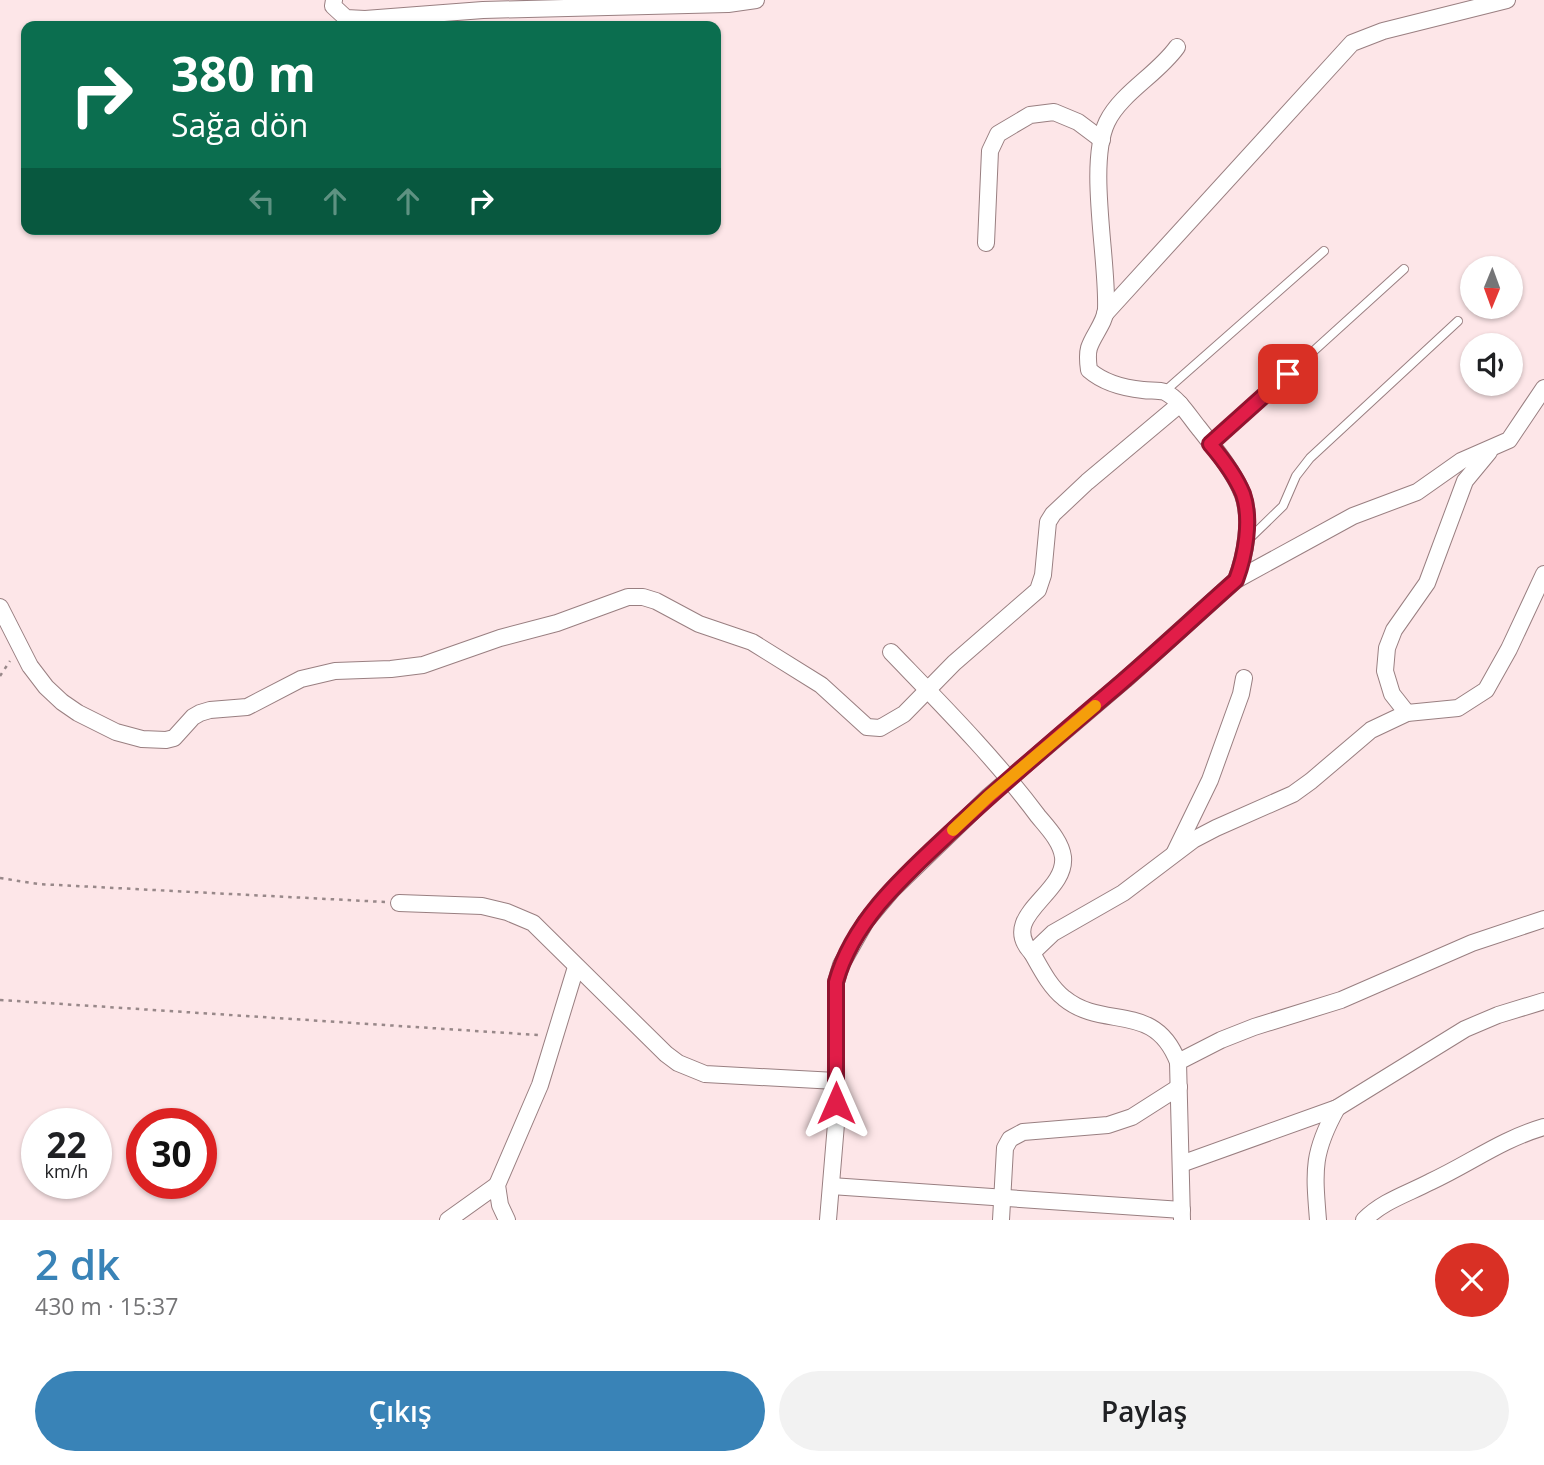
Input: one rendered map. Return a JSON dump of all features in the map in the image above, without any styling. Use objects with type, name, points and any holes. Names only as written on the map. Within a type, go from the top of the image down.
[{"type":"street","points":[[334,0],[333,6],[346,18],[365,19],[487,5],[728,4],[756,0]]},
{"type":"street","points":[[1236,580],[1242,563],[1247,526],[1243,494],[1180,404],[1164,392],[1114,385],[1098,377],[1089,370],[1087,352],[1105,314],[1352,43],[1382,32],[1507,0]]},
{"type":"street","points":[[1105,314],[1106,271],[1099,187],[1102,140],[1107,122],[1116,108],[1168,59],[1177,47]]},
{"type":"street","points":[[985,243],[990,151],[998,134],[1030,115],[1054,112],[1078,122],[1102,140]]},
{"type":"street","points":[[828,1220],[836,1124],[836,982],[841,965],[866,921],[892,889],[1010,778],[1236,580],[1353,516],[1417,492],[1448,469],[1509,440],[1544,388]]},
{"type":"street","points":[[0,607],[30,666],[62,702],[97,723],[142,739],[166,740],[174,737],[192,717],[200,713],[247,707],[301,679],[335,671],[423,665],[500,638],[557,623],[628,597],[643,597],[656,601],[699,624],[752,642],[821,685],[867,727],[880,728],[904,715],[954,663],[1038,590],[1043,575],[1048,522],[1053,514],[1180,404]]},
{"type":"street","points":[[1407,713],[1392,694],[1385,671],[1387,648],[1394,630],[1427,583],[1465,481],[1491,449]]},
{"type":"street","points":[[1032,953],[1053,933],[1123,893],[1175,852],[1216,828],[1293,794],[1371,730],[1407,713],[1458,708],[1486,690],[1509,649],[1544,574]]},
{"type":"street","points":[[831,1186],[1002,1198],[1182,1215],[1178,1062],[1171,1045],[1157,1029],[1133,1020],[1084,1009],[1065,999],[1048,980],[1023,943],[1021,932],[1026,918],[1052,885],[1061,868],[1063,857],[1056,840],[1010,778],[891,652]]},
{"type":"street","points":[[1175,852],[1210,780],[1241,694],[1244,678]]},
{"type":"street","points":[[399,903],[482,905],[533,923],[666,1054],[692,1070],[722,1077],[836,1081]]},
{"type":"street","points":[[1178,1062],[1221,1040],[1341,1000],[1472,943],[1544,919]]},
{"type":"street","points":[[506,1220],[499,1205],[497,1185],[540,1085],[576,967]]},
{"type":"street","points":[[1181,1164],[1337,1108],[1465,1029],[1498,1015],[1544,1001]]},
{"type":"street","points":[[1001,1220],[1005,1148],[1010,1139],[1023,1132],[1108,1125],[1132,1118],[1179,1087]]},
{"type":"street","points":[[1318,1220],[1316,1152],[1337,1108]]},
{"type":"street","points":[[1364,1220],[1377,1207],[1431,1182],[1492,1147],[1544,1127]]},
{"type":"street","points":[[449,1220],[497,1185]]},
{"type":"lane","points":[[1164,392],[1324,251]]},
{"type":"lane","points":[[1210,444],[1405,269]]},
{"type":"lane","points":[[1244,543],[1283,506],[1296,476],[1310,457],[1458,321]]},
{"type":"path","points":[[0,878],[38,884],[399,903]]},
{"type":"path","points":[[0,1000],[554,1036]]},
{"type":"slow traffic","points":[[953,830],[1095,706]]},
{"type":"route","points":[[836,1103],[836,982],[841,965],[866,921],[892,889],[989,796],[1125,680],[1236,580],[1242,563],[1247,526],[1243,494],[1210,444],[1288,374]]}]
